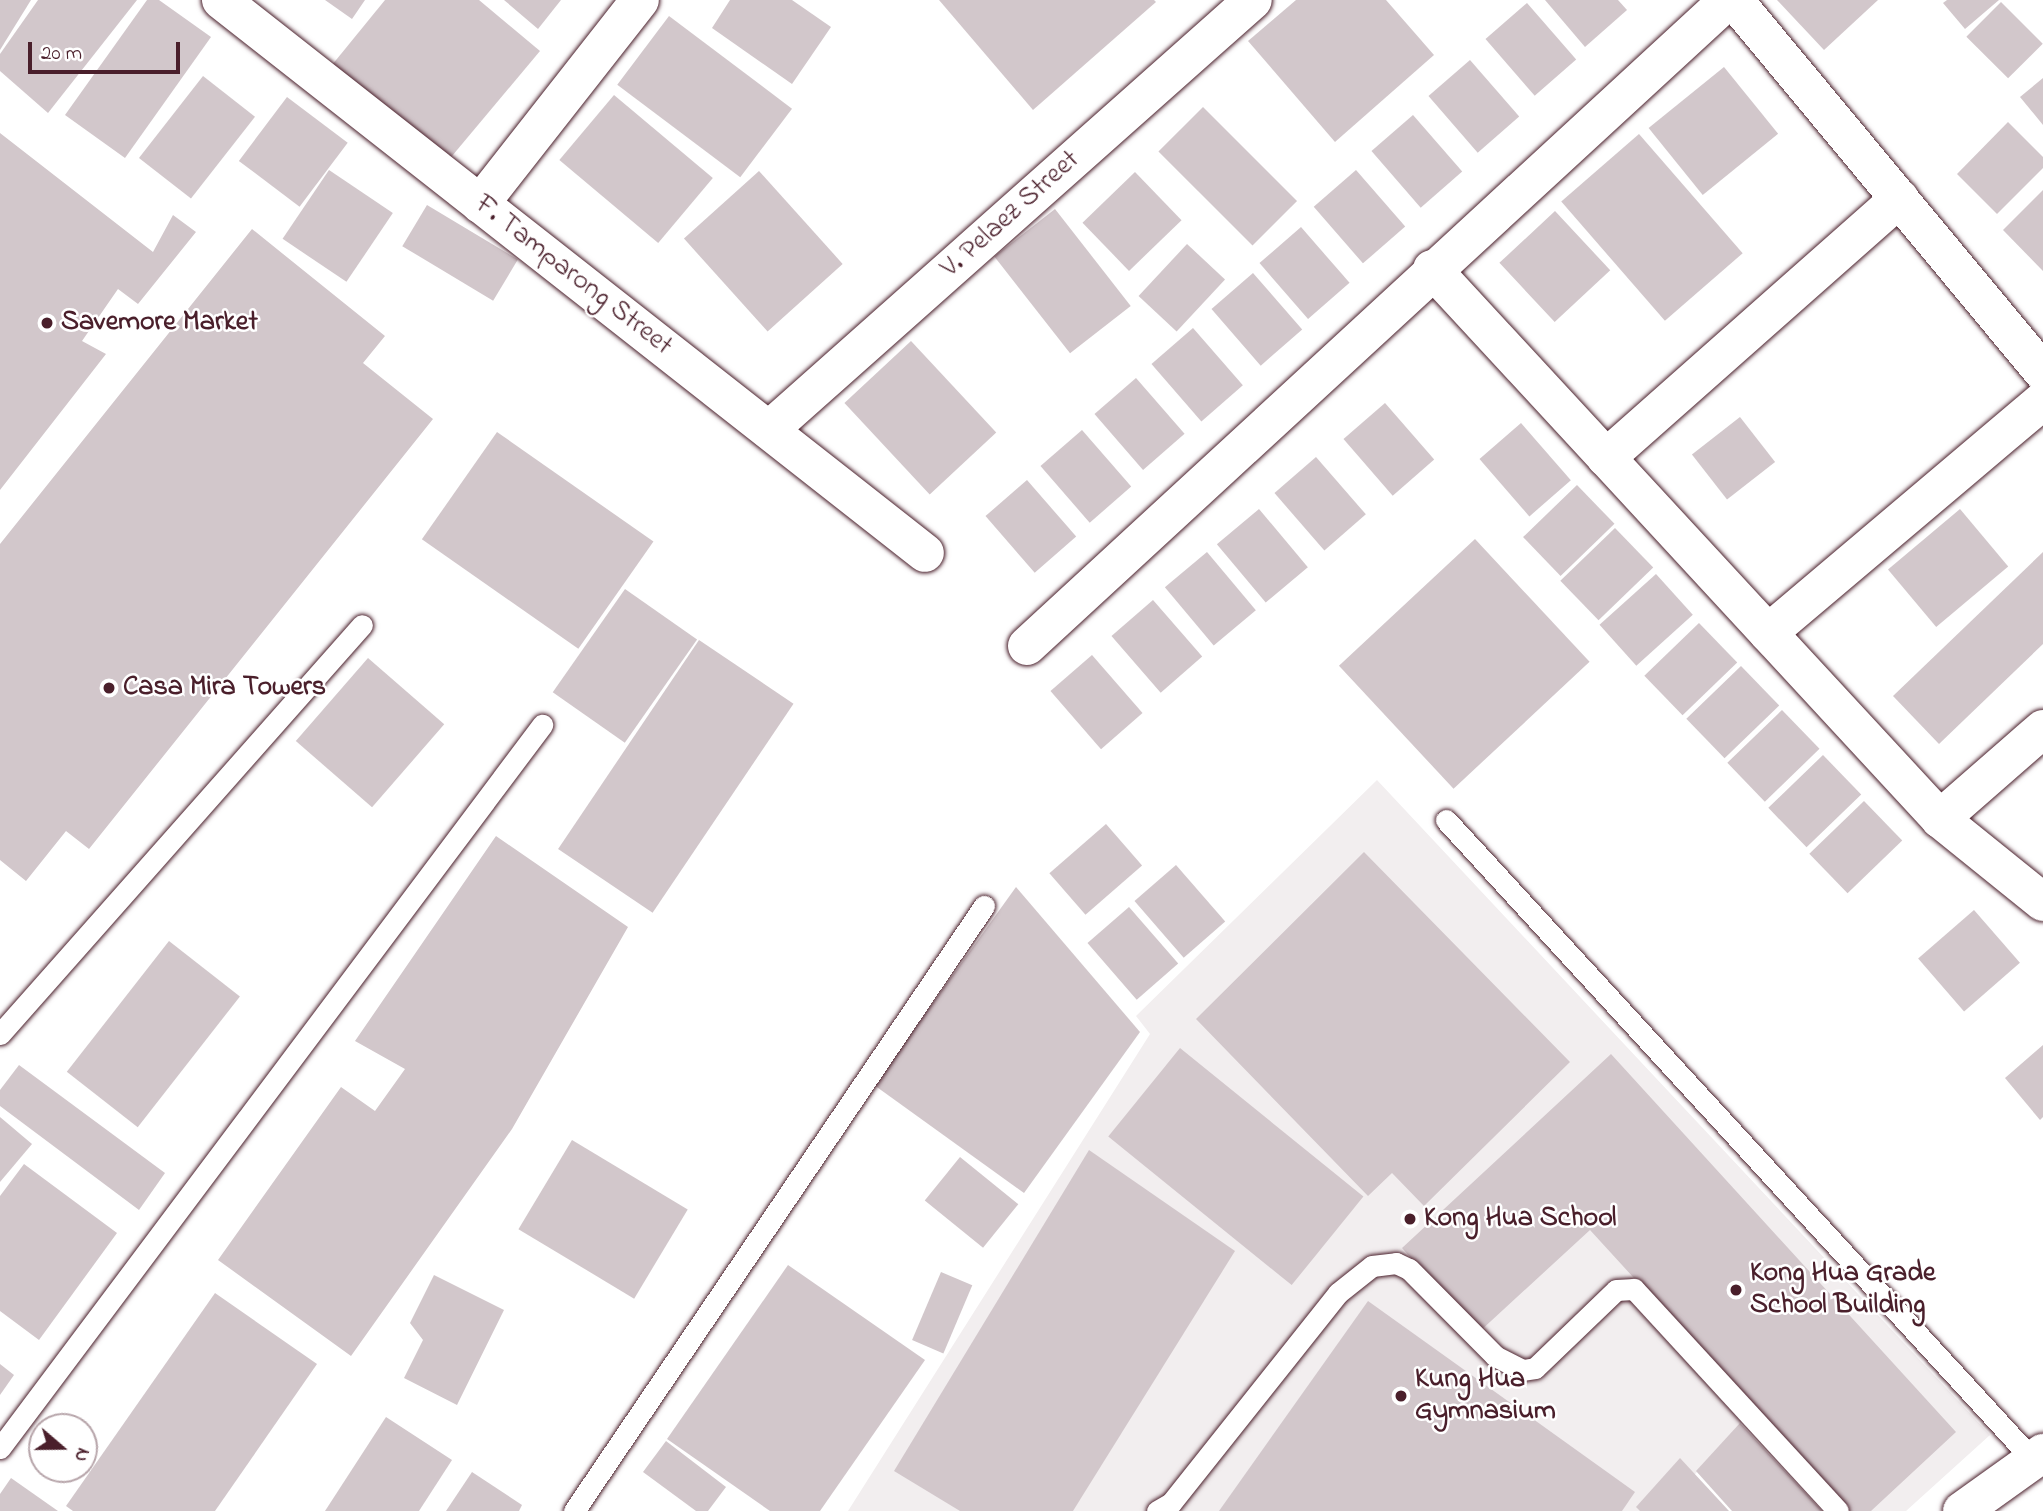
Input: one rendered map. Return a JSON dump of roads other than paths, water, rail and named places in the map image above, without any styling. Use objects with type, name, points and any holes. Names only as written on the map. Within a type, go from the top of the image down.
[{"type":"street","name":"F. Tamparong Street","points":[[221,0],[925,553]]},
{"type":"street","points":[[480,204],[640,0]]},
{"type":"street","name":"V. Pelaez Street","points":[[769,430],[1253,0]]},
{"type":"street","points":[[1027,646],[1432,269],[1728,0]]},
{"type":"street","points":[[1734,0],[2043,372]]},
{"type":"street","points":[[1606,458],[1900,198]]},
{"type":"street","points":[[1432,269],[1940,819],[2043,902]]},
{"type":"street","points":[[1768,633],[2043,401]]},
{"type":"street","points":[[1940,819],[2043,729]]},
{"type":"street","points":[[1962,1511],[2038,1456]]},
{"type":"lane","points":[[0,1034],[362,625]]},
{"type":"lane","points":[[0,1448],[542,724]]},
{"type":"lane","points":[[1446,820],[2038,1456]]},
{"type":"lane","points":[[575,1511],[984,906]]},
{"type":"lane","points":[[1157,1511],[1171,1503],[1338,1293],[1372,1266],[1396,1263],[1409,1269],[1495,1356],[1523,1370],[1535,1368],[1616,1290],[1634,1289],[1838,1511]]},
{"type":"place","name":"Savemore Market","points":[[47,323]]},
{"type":"place","name":"Casa Mira Towers","points":[[109,688]]},
{"type":"place","name":"Kong Hua School","points":[[1410,1219]]},
{"type":"place","name":"Kong Hua Grade School Building","points":[[1736,1290]]},
{"type":"place","name":"Kung Hua Gymnasium","points":[[1401,1396]]}]
